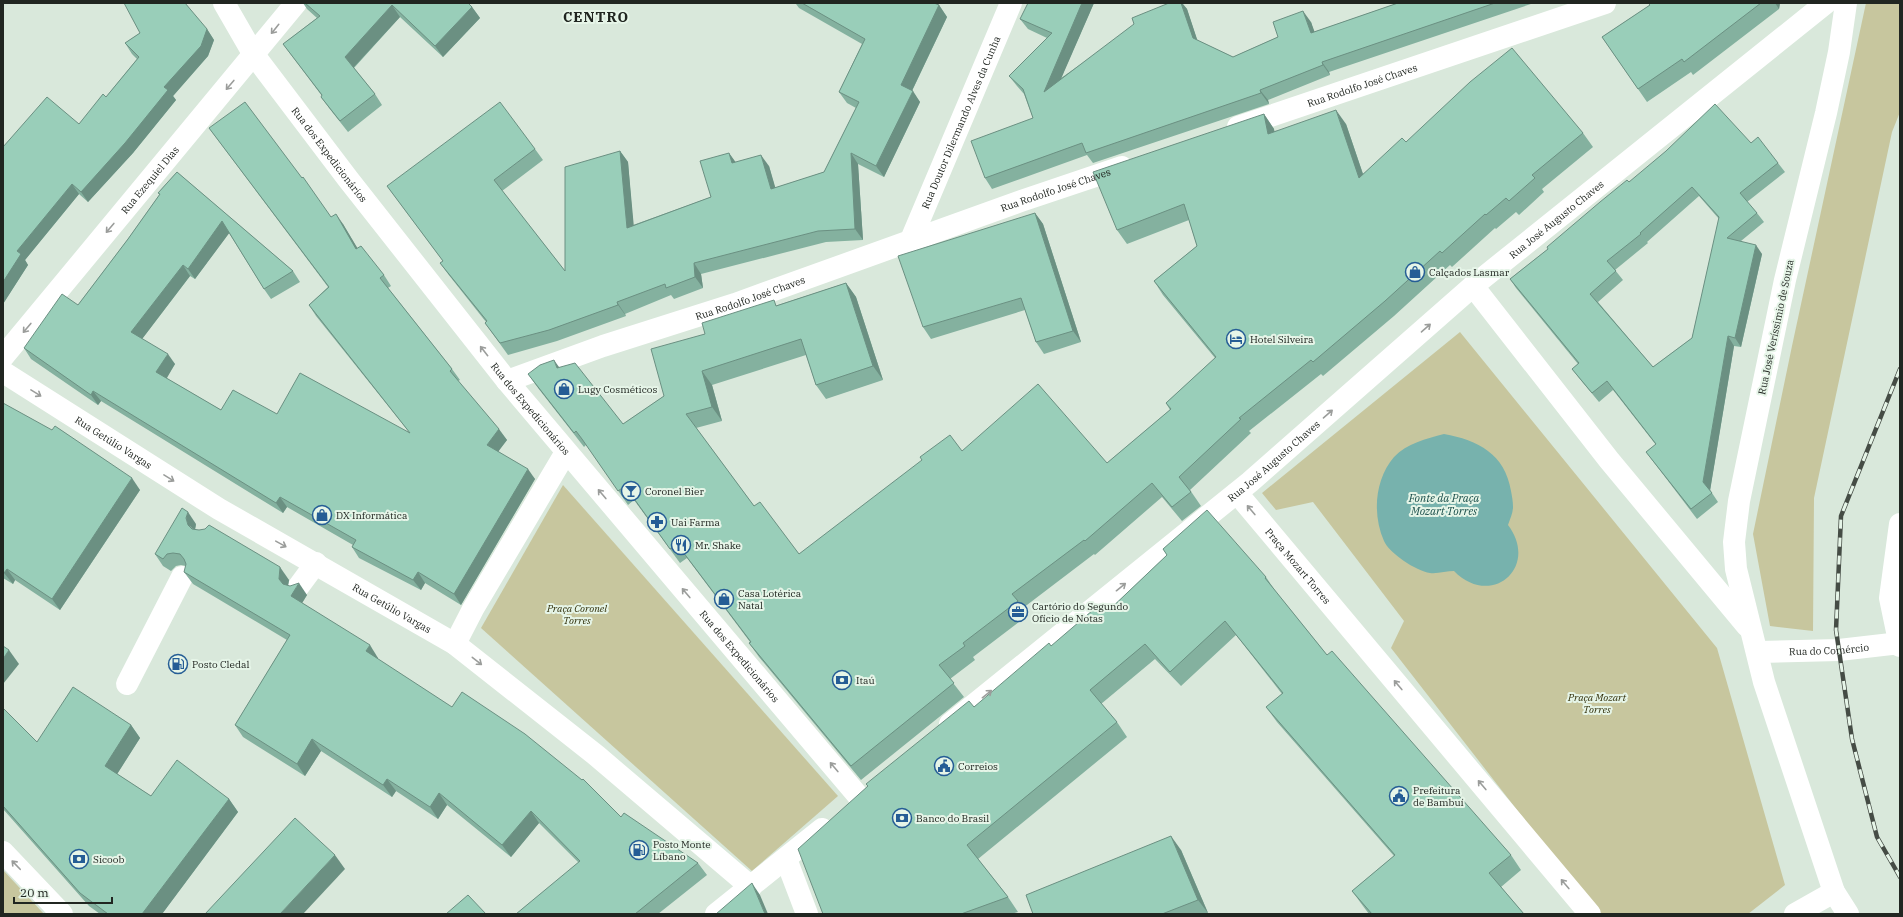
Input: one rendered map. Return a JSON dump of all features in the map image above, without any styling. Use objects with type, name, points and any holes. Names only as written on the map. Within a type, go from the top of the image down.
[{"type":"street","name":"Rua dos Expedicionários","points":[[224,3],[254,55],[348,179],[507,381],[859,797]]},
{"type":"street","name":"Rua Ezequiel Dias","points":[[3,357],[296,3]]},
{"type":"street","name":"Rua Rodolfo José Chaves","points":[[1222,133],[1605,3]]},
{"type":"street","name":"Rua José Augusto Chaves","points":[[933,737],[1237,493],[1473,286],[1826,3]]},
{"type":"street","name":"Rua José Veríssimio de Souza","points":[[1758,652],[1750,630],[1736,569],[1734,542],[1739,501],[1785,280],[1826,113],[1839,52],[1846,3]]},
{"type":"street","name":"Rua Doutor Dilermando Alves da Cunha","points":[[910,242],[1004,6]]},
{"type":"street","name":"Rua Rodolfo José Chaves","points":[[507,381],[603,346],[735,304],[1140,161]]},
{"type":"street","points":[[1473,286],[1609,460],[1750,630]]},
{"type":"street","name":"Rua Getúlio Vargas","points":[[3,372],[215,517],[316,563],[455,644],[597,756],[750,888]]},
{"type":"street","points":[[455,644],[473,609],[566,452]]},
{"type":"street","name":"Praça Mozart Torres","points":[[1237,493],[1590,914]]},
{"type":"street","points":[[1900,524],[1890,598],[1900,644]]},
{"type":"street","points":[[299,586],[316,563]]},
{"type":"street","points":[[126,684],[182,577]]},
{"type":"street","name":"Rua do Comércio","points":[[1758,652],[1839,650],[1900,644]]},
{"type":"street","points":[[1758,652],[1764,682],[1834,892],[1848,914]]},
{"type":"street","points":[[716,914],[786,860],[878,782]]},
{"type":"street","points":[[3,852],[62,914]]},
{"type":"street","points":[[786,860],[807,914]]},
{"type":"street","points":[[1795,914],[1834,892]]},
{"type":"green space","points":[[1866,3],[1900,3],[1900,112],[1892,132],[1814,498],[1813,631],[1770,626],[1753,534]]},
{"type":"green space","name":"Praça Mozart Torres","points":[[1460,332],[1717,648],[1785,885],[1748,914],[1598,914],[1391,648],[1404,621],[1313,502],[1276,510],[1262,493]]},
{"type":"green space","name":"Praça Coronel Torres","points":[[563,485],[838,796],[752,871],[481,628]]},
{"type":"green space","points":[[3,870],[44,914],[3,914]]},
{"type":"water","name":"Fonte da Praça Mozart Torres","points":[[1444,434],[1468,440],[1488,451],[1503,467],[1508,478],[1513,507],[1508,525],[1516,541],[1518,555],[1515,568],[1507,578],[1496,584],[1483,586],[1468,582],[1454,571],[1433,573],[1424,572],[1404,561],[1391,551],[1384,541],[1380,531],[1377,497],[1379,486],[1388,466],[1394,457],[1405,448],[1417,442]]},
{"type":"building","points":[[124,3],[185,3],[207,29],[201,46],[164,87],[168,90],[125,143],[81,192],[72,184],[17,251],[21,254],[3,282],[3,147],[47,97],[79,124],[103,94],[106,97],[139,57],[125,43],[140,33]]},
{"type":"building","points":[[305,3],[468,3],[472,7],[435,46],[392,5],[345,57],[375,94],[340,121],[283,44],[320,16]]},
{"type":"building","points":[[802,3],[934,3],[939,5],[901,85],[913,91],[876,166],[851,153],[855,229],[818,231],[694,263],[695,277],[666,288],[665,284],[617,302],[618,305],[549,330],[500,343],[485,323],[487,321],[440,263],[443,261],[387,186],[500,102],[535,149],[494,180],[565,271],[565,167],[620,151],[627,228],[711,197],[700,161],[729,153],[732,163],[761,155],[771,189],[824,172],[859,102],[839,92],[865,39]]},
{"type":"building","points":[[1028,3],[1082,3],[1044,92],[1134,24],[1132,18],[1169,3],[1181,3],[1193,38],[1233,57],[1278,37],[1273,22],[1303,11],[1311,33],[1398,3],[1495,3],[1322,62],[1323,65],[1260,90],[1261,93],[1086,153],[1082,143],[985,178],[971,141],[1033,118],[1023,89],[1009,76],[1052,33],[1020,19]]},
{"type":"building","points":[[1648,3],[1761,3],[1684,62],[1682,59],[1638,89],[1602,37],[1650,5]]},
{"type":"building","points":[[1512,48],[1583,133],[1532,175],[1535,178],[1509,201],[1506,198],[1486,215],[1485,214],[1442,253],[1440,251],[1385,301],[1313,362],[1311,360],[1239,418],[1241,419],[1179,477],[1191,492],[1172,507],[1152,483],[1085,541],[1084,540],[1012,594],[1018,601],[963,643],[965,646],[939,665],[954,683],[851,766],[749,643],[751,642],[677,544],[670,549],[625,486],[618,491],[576,431],[574,433],[528,374],[540,365],[554,360],[557,368],[575,363],[623,424],[664,396],[651,349],[705,334],[702,323],[774,300],[776,306],[846,283],[873,366],[816,385],[801,339],[702,371],[712,407],[686,414],[754,506],[760,502],[799,554],[922,460],[920,457],[950,435],[962,451],[1038,384],[1107,463],[1171,409],[1166,403],[1216,357],[1154,281],[1197,246],[1184,204],[1117,230],[1093,172],[1264,114],[1268,134],[1336,110],[1359,178],[1402,138],[1406,142],[1470,82]]},
{"type":"building","points":[[245,102],[302,178],[303,177],[331,217],[336,214],[356,249],[361,246],[384,275],[380,278],[452,369],[450,371],[499,429],[487,445],[528,469],[454,594],[418,572],[413,580],[352,547],[356,540],[280,497],[276,503],[93,391],[91,395],[24,348],[62,294],[78,305],[128,239],[160,194],[158,193],[177,172],[293,271],[264,289],[222,221],[188,269],[183,265],[131,332],[168,354],[156,372],[221,410],[233,390],[277,414],[300,373],[410,433],[309,305],[329,287],[209,128]]},
{"type":"building","points":[[1715,104],[1751,143],[1758,137],[1778,163],[1740,193],[1757,213],[1727,238],[1756,245],[1735,338],[1728,336],[1703,482],[1712,493],[1691,509],[1646,452],[1656,444],[1607,381],[1592,393],[1572,369],[1579,363],[1510,279],[1548,249],[1547,247],[1600,202],[1627,180],[1629,182],[1666,151]],"holes":[[[1692,187],[1719,217],[1692,338],[1653,367],[1590,294],[1616,271],[1607,261],[1641,234],[1640,233]]]},
{"type":"building","points":[[1035,213],[1073,331],[1036,342],[1021,298],[923,327],[898,256]]},
{"type":"building","points":[[3,403],[52,430],[55,426],[132,478],[52,599],[7,569],[4,573],[3,572]]},
{"type":"building","points":[[182,508],[188,512],[186,518],[188,525],[192,529],[205,529],[209,525],[280,567],[279,579],[283,584],[290,586],[299,583],[291,596],[370,645],[366,651],[452,707],[462,692],[525,734],[582,780],[583,779],[621,817],[624,813],[698,863],[635,914],[516,914],[580,861],[531,811],[502,845],[439,793],[430,807],[387,779],[383,785],[312,739],[297,764],[235,725],[290,635],[184,572],[186,564],[180,554],[167,554],[163,559],[155,554]]},
{"type":"building","points":[[1207,510],[1266,577],[1265,578],[1327,655],[1332,651],[1511,855],[1489,873],[1524,914],[1372,914],[1352,891],[1395,855],[1266,707],[1283,693],[1225,621],[1170,672],[1145,644],[1090,690],[1117,722],[967,845],[1008,897],[961,914],[823,914],[798,849],[868,786],[866,784],[969,701],[974,707],[1049,643],[1051,646],[1100,604],[1107,612],[1167,555],[1163,549]]},
{"type":"building","points":[[3,646],[9,650],[3,659]]},
{"type":"building","points":[[73,687],[131,725],[105,766],[151,796],[177,760],[229,799],[142,914],[108,914],[80,893],[3,806],[3,708],[37,742]]},
{"type":"building","points":[[295,818],[335,855],[280,914],[205,914]]},
{"type":"building","points":[[1171,836],[1198,900],[1162,914],[1033,914],[1026,895]]},
{"type":"building","points":[[752,883],[765,914],[716,914]]},
{"type":"building","points":[[468,895],[486,914],[446,914]]},
{"type":"railway","points":[[1900,369],[1841,516],[1836,630],[1852,739],[1877,837],[1900,877]]},
{"type":"place","name":"Calçados Lasmar","points":[[1415,272]]},
{"type":"place","name":"Hotel Silveira","points":[[1236,339]]},
{"type":"place","name":"Lugy Cosméticos","points":[[564,389]]},
{"type":"place","name":"Coronel Bier","points":[[631,491]]},
{"type":"place","name":"DX Informática","points":[[322,515]]},
{"type":"place","name":"Uai Farma","points":[[657,522]]},
{"type":"place","name":"Mr. Shake","points":[[681,545]]},
{"type":"place","name":"Casa Lotérica Natal","points":[[724,599]]},
{"type":"place","name":"Cartório do Segundo Ofício de Notas","points":[[1018,612]]},
{"type":"place","name":"Posto Cledal","points":[[178,664]]},
{"type":"place","name":"Itaú","points":[[842,680]]},
{"type":"place","name":"Correios","points":[[944,766]]},
{"type":"place","name":"Prefeitura de Bambuí","points":[[1399,796]]},
{"type":"place","name":"Banco do Brasil","points":[[902,818]]},
{"type":"place","name":"Posto Monte Líbano","points":[[639,850]]},
{"type":"place","name":"Sicoob","points":[[79,859]]},
{"type":"district","name":"CENTRO","points":[[596,17]]}]
